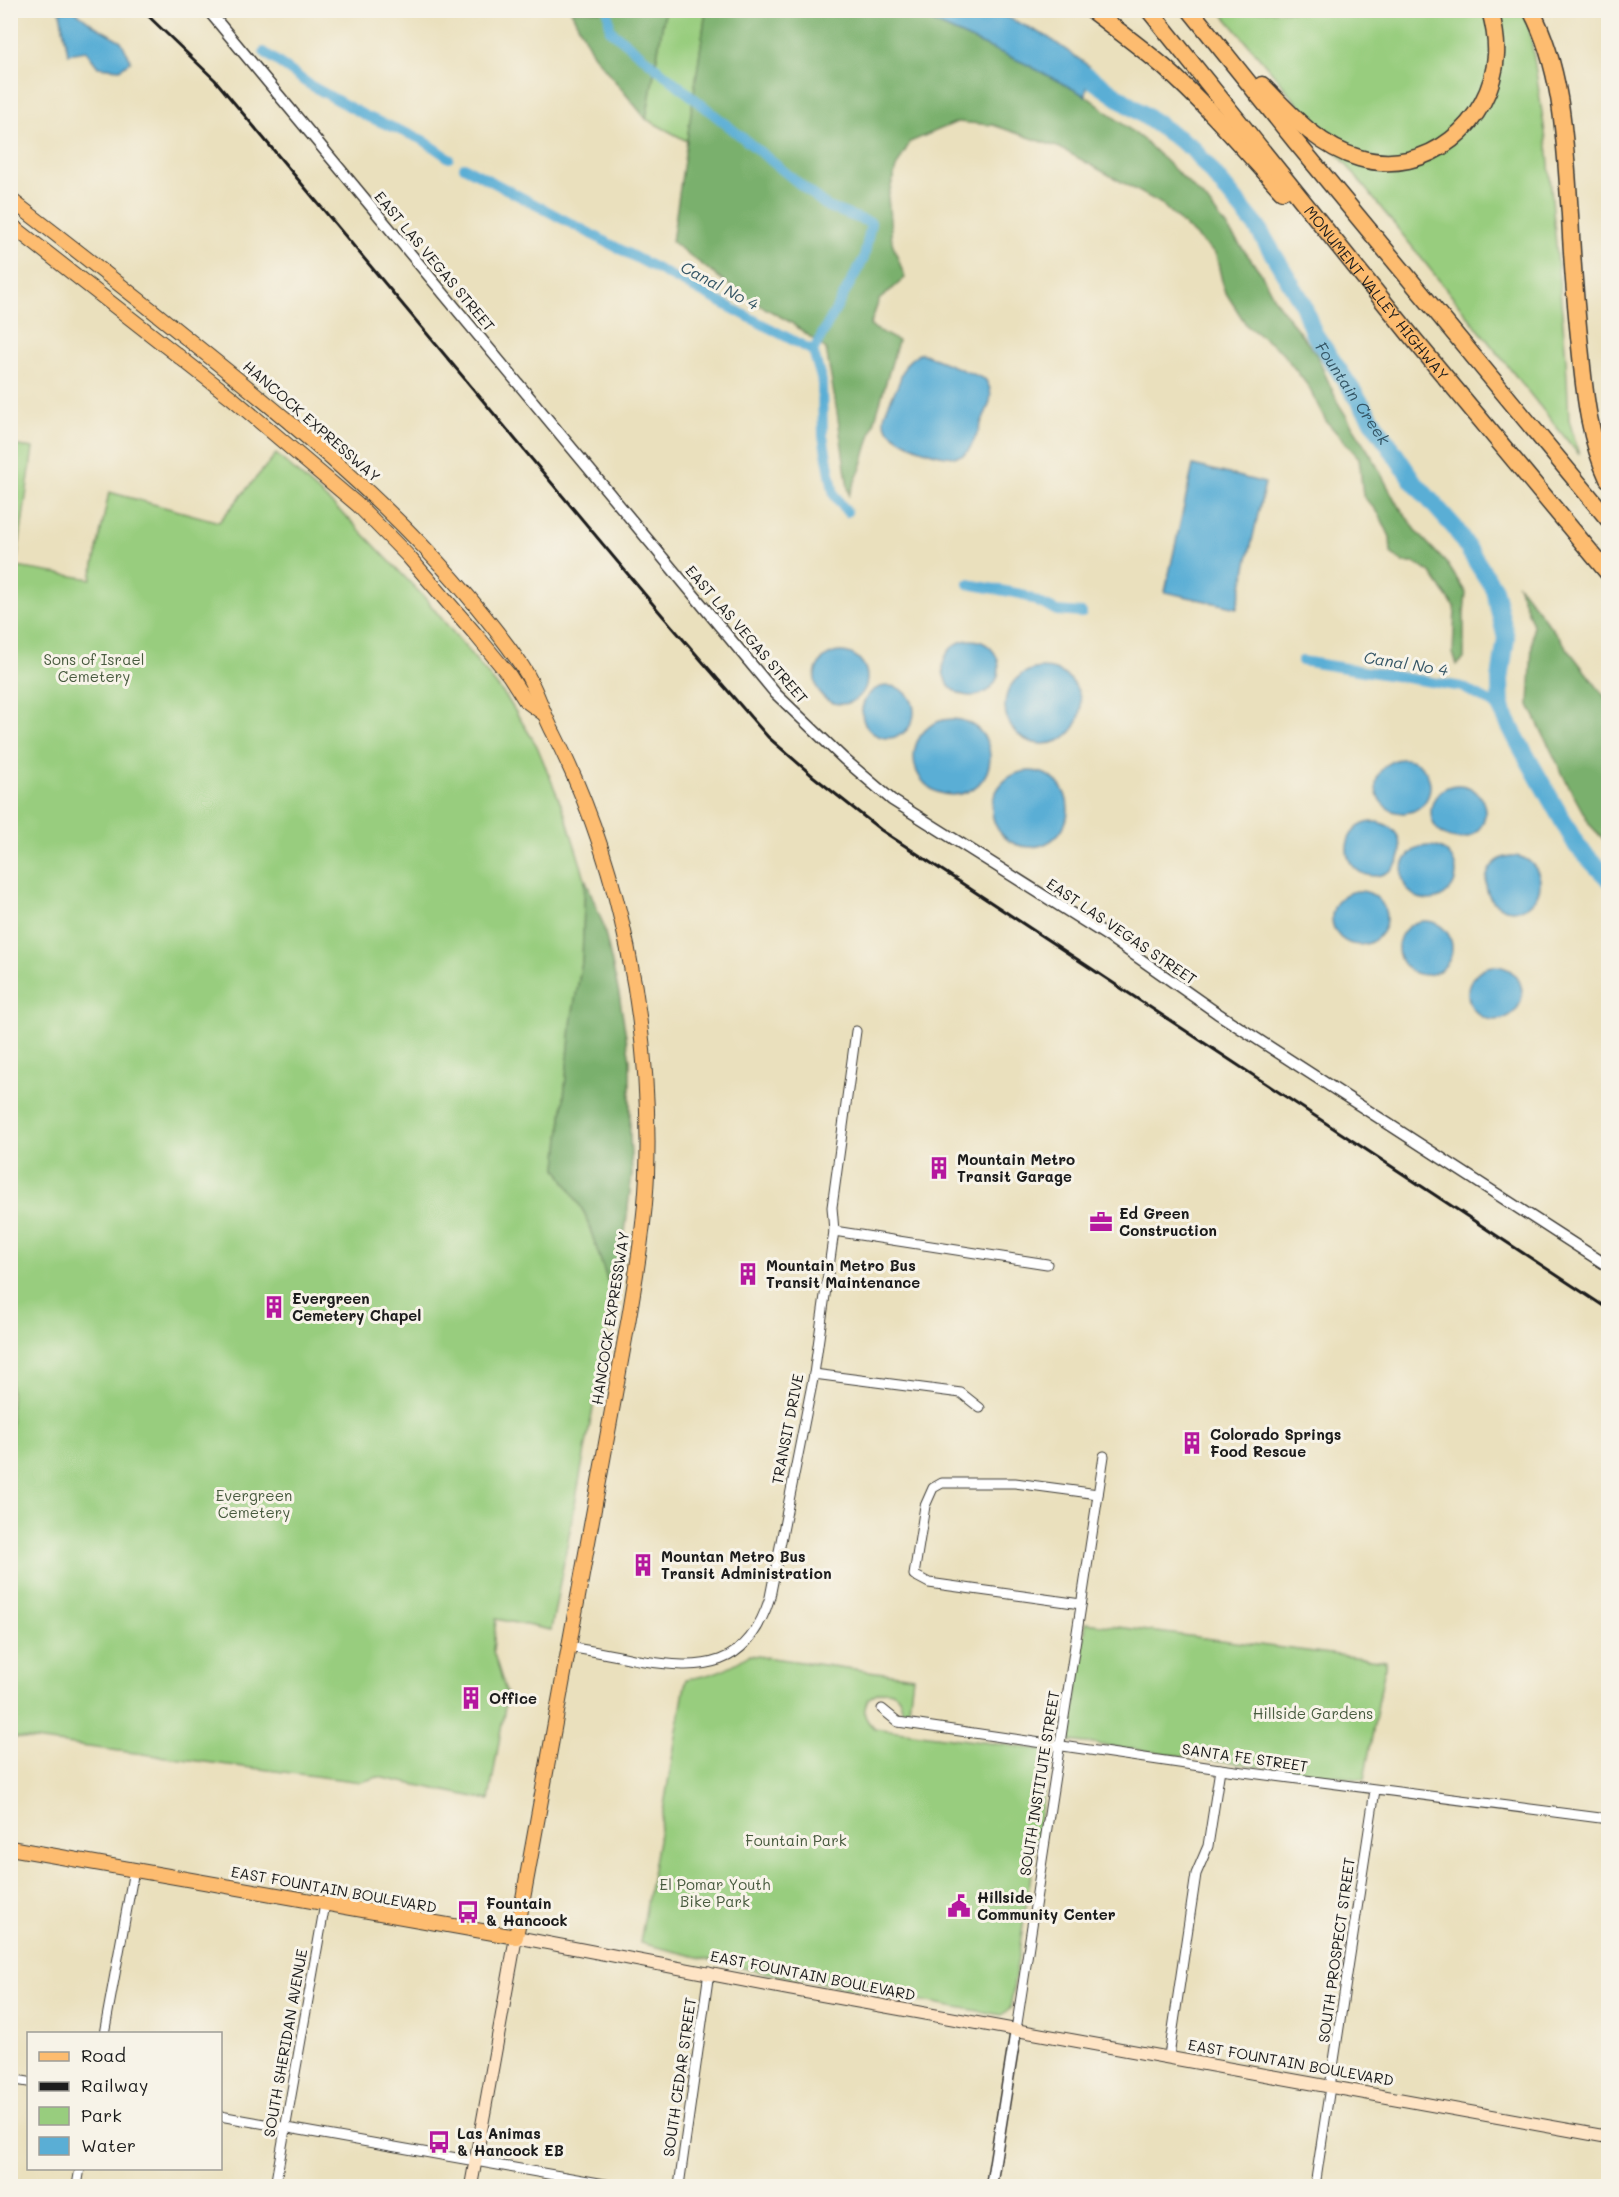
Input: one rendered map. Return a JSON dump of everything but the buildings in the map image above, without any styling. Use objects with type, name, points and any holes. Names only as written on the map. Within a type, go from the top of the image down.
[{"type":"highway","points":[[1091,10],[1164,67],[1217,118],[1388,308]]},
{"type":"highway","name":"MONUMENT VALLEY HIGHWAY","points":[[1149,10],[1388,308],[1608,573]]},
{"type":"highway","points":[[1190,10],[1309,131],[1348,155],[1373,161],[1395,162],[1421,157],[1437,150],[1456,137],[1473,119],[1489,89],[1494,68],[1496,42],[1490,10]]},
{"type":"highway","points":[[1190,10],[1296,142],[1608,519]]},
{"type":"highway","points":[[1531,10],[1544,34],[1557,84],[1565,141],[1574,293],[1589,424],[1608,479]]},
{"type":"main road","name":"HANCOCK EXPRESSWAY","points":[[10,199],[306,434],[371,493],[420,542],[491,624],[536,687],[543,713],[581,791],[613,890],[635,984],[644,1068],[647,1172],[637,1269],[516,1937]]},
{"type":"main road","name":"HANCOCK EXPRESSWAY","points":[[10,224],[223,391],[359,506],[407,555],[477,636],[509,675],[525,700],[543,713]]},
{"type":"main road","name":"EAST FOUNTAIN BOULEVARD","points":[[10,1848],[516,1937],[1608,2137]]},
{"type":"main road","points":[[471,2187],[516,1937]]},
{"type":"street","name":"EAST LAS VEGAS STREET","points":[[208,10],[776,694],[844,759],[892,800],[1106,935],[1227,1020],[1608,1266]]},
{"type":"street","name":"TRANSIT DRIVE","points":[[569,1647],[668,1665],[704,1665],[736,1651],[758,1628],[770,1597],[814,1374],[834,1231],[832,1207],[856,1031]]},
{"type":"street","points":[[834,1231],[1047,1264]]},
{"type":"street","points":[[814,1374],[961,1393],[980,1408]]},
{"type":"street","name":"SOUTH INSTITUTE STREET","points":[[991,2187],[1104,1456]]},
{"type":"street","points":[[1081,1604],[929,1583],[914,1575],[925,1506],[933,1488],[942,1483],[1015,1483],[1098,1494]]},
{"type":"street","name":"SANTA FE STREET","points":[[882,1709],[898,1722],[1220,1769],[1608,1819]]},
{"type":"street","points":[[1169,2056],[1196,1874],[1208,1846],[1220,1769]]},
{"type":"street","name":"SOUTH PROSPECT STREET","points":[[1315,2187],[1375,1790]]},
{"type":"street","points":[[104,2032],[134,1870]]},
{"type":"street","name":"SOUTH SHERIDAN AVENUE","points":[[275,2187],[325,1904]]},
{"type":"street","name":"SOUTH CEDAR STREET","points":[[679,2187],[709,1972]]},
{"type":"street","points":[[10,2079],[27,2082]]},
{"type":"street","points":[[222,2116],[616,2187]]},
{"type":"street","points":[[77,2187],[80,2170]]},
{"type":"green space","points":[[571,11],[665,11],[646,119],[593,54]]},
{"type":"green space","points":[[665,11],[706,11],[687,141],[646,119]]},
{"type":"green space","points":[[706,11],[908,11],[1068,82],[1146,142],[1207,201],[1261,273],[1275,300],[1316,354],[1338,403],[1372,457],[1396,502],[1418,533],[1448,565],[1466,593],[1464,659],[1457,665],[1453,653],[1455,608],[1430,572],[1414,563],[1404,563],[1391,553],[1390,537],[1379,514],[1363,496],[1359,458],[1326,421],[1308,386],[1281,351],[1247,326],[1224,290],[1216,255],[1160,203],[1060,148],[993,125],[957,122],[910,142],[896,168],[888,197],[892,242],[905,278],[879,300],[870,326],[898,341],[861,468],[849,495],[826,349],[790,322],[745,297],[672,242]]},
{"type":"green space","points":[[1220,11],[1527,11],[1548,153],[1569,420],[1579,455],[1277,78]]},
{"type":"green space","name":"Evergreen Cemetery","points":[[11,445],[33,448],[16,567],[91,579],[109,492],[219,522],[276,454],[350,520],[424,597],[507,698],[537,746],[565,814],[585,878],[582,963],[572,1017],[557,1168],[585,1214],[610,1288],[609,1324],[551,1630],[496,1619],[493,1651],[507,1695],[489,1800],[378,1777],[361,1782],[11,1737]]},
{"type":"green space","points":[[1517,583],[1608,701],[1608,844],[1590,825],[1529,705],[1533,625]]},
{"type":"green space","points":[[585,878],[603,924],[619,994],[630,1060],[632,1173],[623,1250],[610,1288],[585,1214],[557,1168],[572,1017],[582,963]]},
{"type":"green space","name":"Hillside Gardens","points":[[1086,1623],[1386,1661],[1364,1780],[1070,1741]]},
{"type":"green space","name":"Fountain Park","points":[[749,1655],[913,1677],[908,1716],[902,1711],[901,1703],[895,1694],[879,1692],[868,1699],[865,1715],[874,1728],[1044,1750],[1049,1755],[1010,2009],[1001,2015],[756,1971],[640,1943],[686,1679],[719,1671]]},
{"type":"water","points":[[58,11],[75,11],[121,41],[131,61],[120,69],[98,67],[86,51],[68,54]]},
{"type":"water","points":[[908,11],[994,11],[1046,36],[1089,66],[1086,96],[1026,64]]},
{"type":"water","points":[[921,353],[985,379],[988,384],[991,395],[989,405],[973,443],[965,454],[958,457],[919,449],[894,435],[886,427],[884,419],[886,411],[904,369],[911,359]]},
{"type":"water","points":[[1193,465],[1265,483],[1237,608],[1165,592]]},
{"type":"water","points":[[971,640],[986,645],[994,653],[999,668],[994,683],[986,691],[971,696],[956,691],[948,683],[943,668],[948,653],[956,645]]},
{"type":"water","points":[[836,652],[846,652],[860,659],[867,678],[860,697],[846,704],[836,704],[826,700],[819,693],[815,683],[815,673],[819,663],[826,656]]},
{"type":"water","points":[[1043,668],[1057,671],[1070,679],[1078,692],[1081,706],[1078,720],[1070,733],[1057,741],[1043,744],[1029,741],[1016,733],[1008,720],[1005,706],[1008,692],[1016,679],[1029,671]]},
{"type":"water","points":[[883,686],[893,686],[907,693],[914,712],[907,731],[893,738],[883,738],[873,734],[866,727],[862,717],[862,707],[866,697],[873,690]]},
{"type":"water","points":[[952,719],[966,722],[979,730],[987,743],[990,757],[987,771],[979,784],[966,792],[952,795],[938,792],[925,784],[917,771],[914,757],[917,743],[925,730],[938,722]]},
{"type":"water","points":[[1403,759],[1413,761],[1422,767],[1428,776],[1430,786],[1428,796],[1422,805],[1413,811],[1403,813],[1393,811],[1384,805],[1378,796],[1376,786],[1378,776],[1384,767],[1393,761]]},
{"type":"water","points":[[1030,771],[1044,774],[1057,782],[1065,795],[1068,809],[1065,823],[1057,836],[1044,844],[1030,847],[1016,844],[1003,836],[995,823],[992,809],[995,795],[1003,782],[1016,774]]},
{"type":"water","points":[[1458,785],[1468,787],[1477,793],[1483,802],[1485,812],[1483,822],[1477,831],[1468,837],[1458,839],[1448,837],[1439,831],[1433,822],[1431,812],[1433,802],[1439,793],[1448,787]]},
{"type":"water","points":[[1374,822],[1384,824],[1393,830],[1399,839],[1401,849],[1399,859],[1393,868],[1384,874],[1374,876],[1364,874],[1355,868],[1349,859],[1347,849],[1349,839],[1355,830],[1364,824]]},
{"type":"water","points":[[1429,846],[1439,848],[1448,854],[1454,863],[1456,873],[1454,883],[1448,892],[1439,898],[1429,900],[1419,898],[1410,892],[1404,883],[1402,873],[1404,863],[1410,854],[1419,848]]},
{"type":"water","points":[[1513,856],[1523,858],[1532,864],[1538,873],[1540,883],[1538,893],[1532,902],[1523,908],[1513,910],[1503,908],[1494,902],[1488,893],[1486,883],[1488,873],[1494,864],[1503,858]]},
{"type":"water","points":[[1359,891],[1369,893],[1378,899],[1384,908],[1386,918],[1384,928],[1378,937],[1369,943],[1359,945],[1349,943],[1340,937],[1334,928],[1332,918],[1334,908],[1340,899],[1349,893]]},
{"type":"water","points":[[1425,921],[1435,923],[1444,929],[1450,938],[1452,948],[1450,958],[1444,967],[1435,973],[1425,975],[1415,973],[1406,967],[1400,958],[1398,948],[1400,938],[1406,929],[1415,923]]},
{"type":"water","points":[[1495,966],[1505,968],[1514,974],[1520,983],[1522,993],[1520,1003],[1514,1012],[1505,1018],[1495,1020],[1485,1018],[1476,1012],[1470,1003],[1468,993],[1470,983],[1476,974],[1485,968]]},
{"type":"waterway","points":[[608,10],[610,30],[828,207],[871,223],[864,258],[813,351]]},
{"type":"waterway","name":"Canal No 4","points":[[264,52],[310,85],[366,116],[423,140],[449,158]]},
{"type":"waterway","name":"Fountain Creek","points":[[1068,65],[1192,148],[1257,227],[1302,302],[1313,332],[1413,481],[1455,528],[1494,589],[1506,638],[1500,680],[1501,708],[1577,846],[1608,878]]},
{"type":"waterway","name":"Canal No 4","points":[[464,167],[813,351],[822,381],[823,436],[834,495],[847,512]]},
{"type":"waterway","name":"Canal No 4","points":[[968,584],[1021,594],[1057,611],[1082,613]]},
{"type":"waterway","name":"Canal No 4","points":[[1302,661],[1462,687],[1501,708]]},
{"type":"railway","points":[[142,10],[215,80],[662,615],[768,737],[881,830],[1608,1309]]},
{"type":"place","name":"Mountain Metro Transit Garage","points":[[939,1168]]},
{"type":"place","name":"Ed Green Construction","points":[[1101,1222]]},
{"type":"place","name":"Mountain Metro Bus Transit Maintenance","points":[[748,1274]]},
{"type":"place","name":"Evergreen Cemetery Chapel","points":[[274,1307]]},
{"type":"place","name":"Colorado Springs Food Rescue","points":[[1192,1443]]},
{"type":"place","name":"Mountan Metro Bus Transit Administration","points":[[643,1565]]},
{"type":"place","name":"Office","points":[[471,1698]]},
{"type":"place","name":"Hillside Community Center","points":[[959,1906]]},
{"type":"place","name":"Fountain & Hancock","points":[[468,1912]]},
{"type":"place","name":"Las Animas & Hancock EB","points":[[439,2142]]},
{"type":"park label","name":"Sons of Israel Cemetery","points":[[94,668]]},
{"type":"park label","name":"El Pomar Youth Bike Park","points":[[715,1892]]}]
